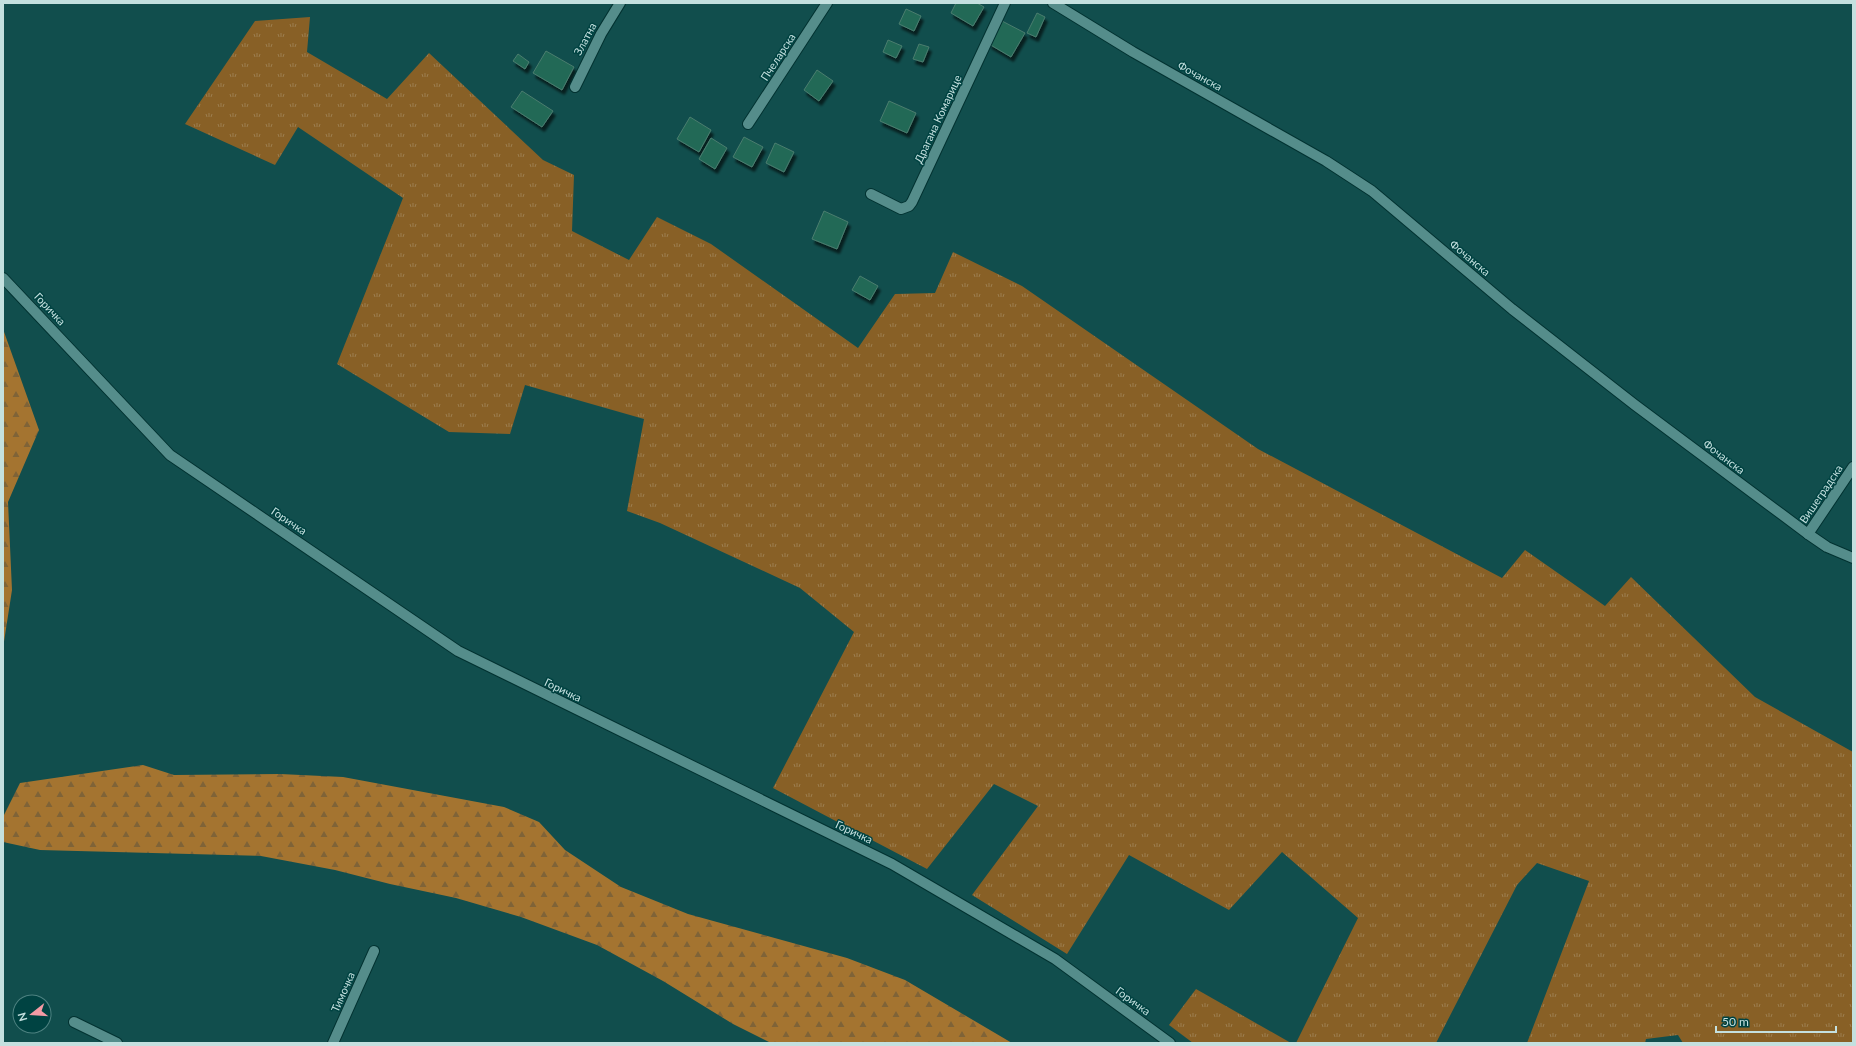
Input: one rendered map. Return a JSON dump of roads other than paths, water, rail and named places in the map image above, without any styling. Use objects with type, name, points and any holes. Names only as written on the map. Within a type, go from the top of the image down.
[{"type":"street","name":"Златна","points":[[575,87],[601,34],[620,3]]},
{"type":"street","name":"Пчеларска","points":[[748,124],[828,3]]},
{"type":"street","name":"Драгана Комарице","points":[[871,194],[901,209],[909,206],[912,202],[1005,3]]},
{"type":"street","name":"Фочанска","points":[[1053,3],[1133,52],[1326,161],[1372,191],[1512,309],[1635,405],[1808,534],[1827,547],[1853,558]]},
{"type":"street","name":"Горичка","points":[[3,278],[170,455],[458,651],[906,871],[1055,959],[1170,1043]]},
{"type":"street","name":"Вишеградска","points":[[1808,534],[1853,467]]},
{"type":"street","name":"Тимочка","points":[[334,1043],[374,951]]},
{"type":"street","points":[[74,1022],[117,1043]]}]
